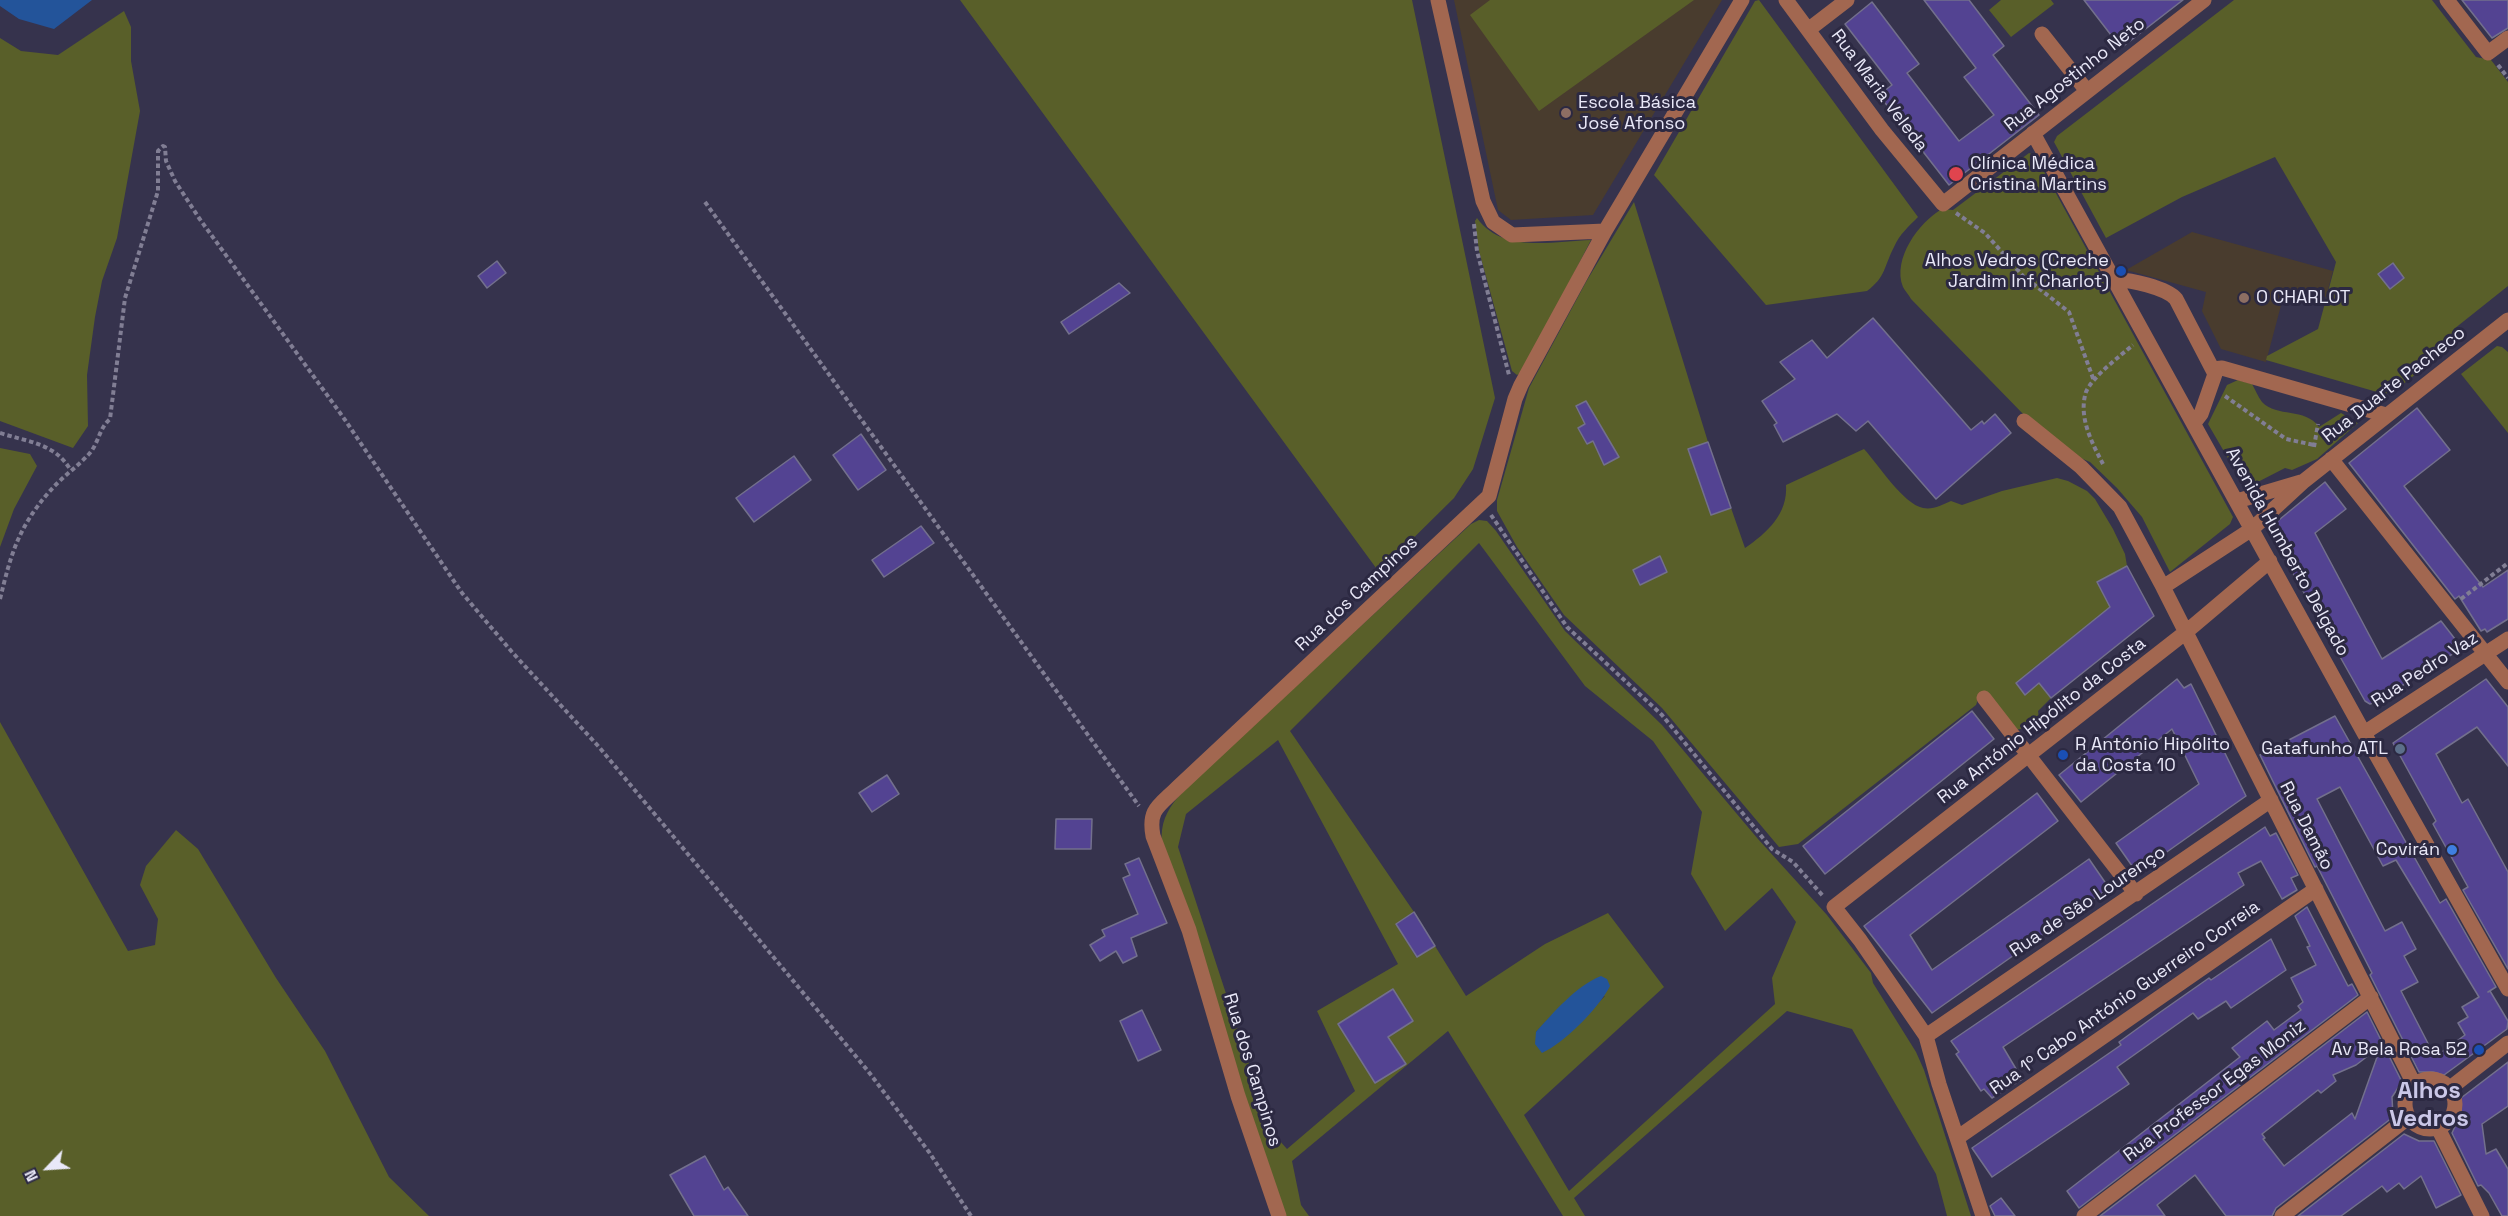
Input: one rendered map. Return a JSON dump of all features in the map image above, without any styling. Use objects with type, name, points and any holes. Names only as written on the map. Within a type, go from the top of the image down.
[{"type":"street","points":[[1438,0],[1482,201],[1493,222],[1512,235],[1605,231]]},
{"type":"street","name":"Rua dos Campinos","points":[[1279,1216],[1238,1095],[1189,930],[1153,836],[1150,821],[1155,810],[1177,788],[1489,496],[1515,399],[1605,231],[1742,0]]},
{"type":"street","name":"Rua Maria Veleda","points":[[1786,0],[1882,130],[1943,204]]},
{"type":"street","points":[[1808,30],[1847,0]]},
{"type":"street","name":"Rua Agostinho Neto","points":[[1943,204],[2204,0]]},
{"type":"street","points":[[2447,0],[2488,53],[2508,38]]},
{"type":"street","points":[[2042,34],[2087,91]]},
{"type":"street","name":"Avenida Humberto Delgado","points":[[2033,133],[2508,989]]},
{"type":"street","points":[[2115,280],[2129,281],[2172,295],[2213,369],[2215,379],[2198,419],[2194,423]]},
{"type":"street","name":"Rua Duarte Pacheco","points":[[2163,587],[2252,529],[2331,459],[2506,324]]},
{"type":"street","points":[[2213,369],[2222,368],[2386,415]]},
{"type":"street","name":"Rua Damão","points":[[2024,421],[2081,467],[2120,507],[2186,632],[2414,1084]]},
{"type":"street","points":[[2331,459],[2508,682]]},
{"type":"street","name":"Rua Duarte Pacheco","points":[[2237,501],[2304,481]]},
{"type":"street","name":"Rua António Hipólito da Costa","points":[[1834,908],[2186,632],[2270,561]]},
{"type":"street","name":"Rua Pedro Vaz","points":[[2364,733],[2508,639]]},
{"type":"street","points":[[1984,698],[2136,894]]},
{"type":"street","name":"Rua de São Lourenço","points":[[1926,1036],[2271,800]]},
{"type":"street","name":"Rua 1º Cabo António Guerreiro Correia","points":[[1957,1138],[2316,889]]},
{"type":"street","points":[[1834,908],[1860,940],[1926,1036],[1983,1216]]},
{"type":"street","name":"Rua Professor Egas Moniz","points":[[2084,1216],[2371,997]]},
{"type":"street","points":[[2450,1089],[2508,1043]]},
{"type":"street","points":[[2431,1079],[2439,1081],[2450,1089],[2454,1097],[2453,1114],[2449,1121],[2438,1128],[2426,1129],[2418,1126],[2409,1117],[2405,1105],[2406,1097],[2414,1084],[2431,1079]]},
{"type":"street","points":[[2282,1216],[2409,1117]]},
{"type":"street","points":[[2438,1128],[2482,1216]]},
{"type":"path","points":[[0,599],[22,527],[70,469],[88,455],[104,424],[111,419],[125,298],[158,191],[160,174],[157,163],[158,151],[163,146],[166,161],[175,181],[199,218],[343,417],[462,593],[512,652],[599,747],[868,1071],[929,1152],[971,1216]]},
{"type":"path","points":[[705,202],[1150,821]]},
{"type":"path","points":[[1943,204],[1985,233],[2023,276],[2069,312],[2094,381]]},
{"type":"path","points":[[1473,215],[1477,251],[1515,399]]},
{"type":"path","points":[[2106,472],[2085,423],[2086,393],[2094,381],[2145,334]]},
{"type":"path","points":[[2220,393],[2286,439],[2314,445]]},
{"type":"path","points":[[2314,452],[2318,424]]},
{"type":"path","points":[[0,433],[48,447],[62,455],[70,469]]},
{"type":"path","points":[[1483,503],[1567,627],[1662,715],[1772,849],[1793,862],[1834,908]]},
{"type":"path","points":[[2457,603],[2508,563]]},
{"type":"shaded area","name":"Escola Básica José Afonso","points":[[1454,0],[1722,0],[1593,215],[1511,220],[1498,210]]},
{"type":"shaded area","name":"O CHARLOT","points":[[2192,232],[2333,271],[2326,297],[2309,292],[2306,300],[2284,294],[2266,362],[2221,349],[2202,311],[2206,292],[2126,270]]},
{"type":"green space","points":[[960,0],[1412,0],[1495,398],[1473,469],[1454,498],[1379,572]]},
{"type":"green space","points":[[1490,0],[1694,0],[1539,111],[1470,15]]},
{"type":"green space","points":[[1759,0],[1918,217],[1904,231],[1878,281],[1867,291],[1766,305],[1654,175],[1755,1]]},
{"type":"green space","points":[[2001,0],[2051,0],[2054,4],[2011,37],[1989,10]]},
{"type":"green space","points":[[2234,0],[2432,0],[2476,57],[2491,60],[2508,82],[2508,286],[2454,329],[2449,348],[2393,392],[2384,394],[2266,360],[2267,356],[2318,329],[2336,262],[2275,157],[2182,197],[2106,238],[2054,142],[2057,136]]},
{"type":"green space","points":[[124,11],[131,27],[131,61],[140,111],[117,238],[102,281],[95,317],[87,375],[88,426],[73,448],[0,421],[0,38],[21,51],[58,55]]},
{"type":"green space","points":[[2029,153],[2035,155],[2233,517],[2230,524],[2170,572],[2142,517],[2117,488],[2090,462],[2071,454],[2027,418],[1911,299],[1903,287],[1901,265],[1904,253],[1925,223],[1942,209],[1953,210]]},
{"type":"green space","points":[[1634,202],[1708,442],[1745,548],[1761,536],[1780,514],[1784,505],[1786,485],[1864,449],[1899,492],[1915,505],[1923,508],[1934,508],[1951,501],[1962,505],[2002,491],[2057,478],[2068,481],[2087,491],[2095,499],[2125,554],[2127,566],[2097,582],[2110,607],[2030,671],[2051,698],[2038,711],[2039,718],[2029,726],[2017,730],[1979,697],[1976,705],[1798,844],[1779,847],[1662,708],[1564,615],[1517,547],[1497,511],[1497,500],[1529,388],[1586,282]]},
{"type":"green space","points":[[1477,218],[1500,237],[1514,241],[1545,243],[1591,240],[1524,371],[1517,375],[1512,371],[1479,251],[1475,221]]},
{"type":"green space","points":[[2497,346],[2508,352],[2508,433],[2461,374]]},
{"type":"green space","points":[[2238,380],[2252,384],[2262,402],[2268,407],[2306,417],[2319,427],[2341,413],[2358,423],[2317,459],[2292,470],[2285,468],[2248,487],[2243,484],[2208,424],[2227,385]]},
{"type":"green space","points":[[0,448],[30,454],[37,466],[14,509],[0,547]]},
{"type":"green space","points":[[1479,520],[1487,521],[1496,531],[1565,631],[1662,725],[1758,839],[1827,915],[1871,973],[1873,983],[1916,1052],[1924,1070],[1971,1216],[1947,1216],[1936,1174],[1852,1029],[1787,1011],[1574,1198],[1585,1216],[1563,1216],[1448,1031],[1292,1161],[1301,1205],[1309,1216],[1283,1216],[1162,843],[1165,818],[1170,807],[1186,788],[1471,524]],"holes":[[[1479,543],[1585,686],[1653,741],[1702,812],[1691,874],[1725,931],[1772,888],[1796,922],[1772,978],[1775,1004],[1569,1191],[1524,1115],[1664,987],[1608,913],[1545,944],[1466,996],[1435,946],[1416,957],[1396,924],[1414,912],[1290,731]],[[1278,740],[1398,964],[1317,1011],[1355,1091],[1287,1149],[1271,1131],[1178,847],[1186,814]],[[1605,996],[1565,1036],[1536,1032],[1557,1010]]]},
{"type":"green space","points":[[0,722],[128,951],[155,945],[158,919],[140,885],[146,866],[176,830],[198,849],[276,978],[325,1051],[389,1177],[429,1216],[0,1216]]},
{"type":"water","points":[[0,0],[92,0],[54,29],[19,19],[0,6]]},
{"type":"water","points":[[1601,976],[1607,979],[1610,986],[1605,995],[1570,1033],[1542,1053],[1535,1044],[1536,1032],[1574,993]]},
{"type":"building","points":[[1924,0],[1969,0],[2004,46],[1993,55],[2039,115],[1949,185],[1879,95],[1892,85],[1845,24],[1872,2],[1919,64],[1907,73],[1959,141],[1994,115],[1964,77],[1976,68]]},
{"type":"building","points":[[2084,0],[2183,0],[2121,48]]},
{"type":"building","points":[[2462,0],[2508,0],[2508,28],[2492,38]]},
{"type":"building","points":[[497,261],[506,273],[487,288],[478,276]]},
{"type":"building","points":[[2393,263],[2404,278],[2390,289],[2378,274]]},
{"type":"building","points":[[1119,283],[1130,293],[1069,334],[1061,322]]},
{"type":"building","points":[[1873,318],[1971,430],[1982,421],[1984,424],[1995,414],[2011,433],[1936,499],[1868,421],[1856,431],[1837,414],[1783,442],[1774,425],[1777,423],[1762,401],[1795,379],[1780,362],[1812,340],[1827,358]]},
{"type":"building","points":[[1586,401],[1619,457],[1604,465],[1593,441],[1587,444],[1578,428],[1585,424],[1576,406]]},
{"type":"building","points":[[2417,408],[2450,450],[2404,486],[2483,587],[2508,570],[2508,619],[2487,632],[2485,629],[2481,631],[2459,596],[2455,599],[2349,463]]},
{"type":"building","points":[[861,434],[886,470],[858,490],[833,455]]},
{"type":"building","points":[[1708,442],[1731,508],[1711,515],[1688,449]]},
{"type":"building","points":[[794,456],[811,480],[754,522],[736,498]]},
{"type":"building","points":[[2325,482],[2346,509],[2315,533],[2382,659],[2441,621],[2462,648],[2370,704],[2365,701],[2268,529]]},
{"type":"building","points":[[921,526],[934,543],[884,577],[872,560]]},
{"type":"building","points":[[1660,556],[1667,572],[1640,585],[1633,570]]},
{"type":"building","points":[[2127,566],[2154,616],[2051,698],[2039,683],[2025,695],[2016,683],[2110,607],[2097,582]]},
{"type":"building","points":[[2177,679],[2184,688],[2191,684],[2246,796],[2137,873],[2116,843],[2199,784],[2172,729],[2081,802],[2059,775]]},
{"type":"building","points":[[2486,679],[2508,707],[2508,766],[2477,727],[2436,754],[2462,803],[2468,799],[2508,872],[2508,969],[2463,890],[2468,887],[2433,824],[2436,821],[2393,743]]},
{"type":"building","points":[[1972,711],[1994,739],[1825,874],[1803,846]]},
{"type":"building","points":[[2335,716],[2440,903],[2446,899],[2496,987],[2488,992],[2490,991],[2508,1021],[2507,1029],[2444,1075],[2419,1072],[2370,975],[2372,973],[2317,866],[2315,867],[2260,755]],"holes":[[[2340,787],[2383,866],[2396,860],[2479,997],[2462,1007],[2468,1017],[2458,1023],[2465,1035],[2435,1057],[2401,991],[2418,982],[2404,956],[2416,949],[2402,922],[2385,931],[2317,799]]]},
{"type":"building","points":[[887,775],[899,794],[872,812],[859,793]]},
{"type":"building","points":[[2037,793],[2058,821],[1910,935],[1932,970],[2089,859],[2109,888],[1932,1013],[1864,926]]},
{"type":"building","points":[[1056,819],[1092,819],[1091,849],[1055,849]]},
{"type":"building","points":[[2265,827],[2270,836],[2276,833],[2298,875],[2291,878],[2297,890],[2282,899],[2261,861],[2238,873],[2244,885],[2003,1047],[2022,1079],[1992,1098],[1984,1089],[1981,1091],[1956,1054],[1959,1052],[1951,1041]]},
{"type":"building","points":[[1139,858],[1167,923],[1131,938],[1137,956],[1123,963],[1116,951],[1100,961],[1090,945],[1105,936],[1102,930],[1138,914],[1123,878],[1130,875],[1125,864]]},
{"type":"building","points":[[2307,907],[2348,986],[2352,984],[2358,995],[2079,1208],[2067,1191],[2240,1057],[2232,1048],[2267,1021],[2274,1030],[2301,1010],[2298,1006],[2303,1002],[2291,978],[2316,965],[2307,947],[2310,946],[2295,916]]},
{"type":"building","points":[[1414,912],[1435,946],[1417,957],[1396,924]]},
{"type":"building","points":[[2271,939],[2286,970],[2231,1008],[2226,1001],[2198,1019],[2193,1013],[2117,1067],[2129,1084],[1992,1177],[1972,1148],[2121,1045],[2119,1042],[2209,978],[2211,980]]},
{"type":"building","points":[[1393,989],[1413,1021],[1388,1037],[1406,1064],[1375,1083],[1338,1024]]},
{"type":"building","points":[[1142,1010],[1161,1050],[1138,1061],[1120,1021]]},
{"type":"building","points":[[2367,1012],[2402,1082],[2392,1097],[2393,1117],[2276,1208],[2272,1216],[2226,1216],[2195,1175],[2157,1205],[2165,1216],[2100,1216]],"holes":[[[2381,1046],[2355,1119],[2352,1113],[2284,1166],[2263,1139],[2265,1138],[2262,1134],[2318,1090],[2321,1093],[2336,1081],[2333,1075],[2356,1065]]]},
{"type":"building","points":[[2508,1062],[2508,1106],[2482,1124],[2486,1154],[2496,1149],[2508,1169],[2508,1216],[2502,1216],[2489,1193],[2481,1185],[2478,1186],[2452,1133],[2461,1114],[2461,1098]]},
{"type":"building","points":[[2404,1134],[2419,1141],[2434,1141],[2461,1195],[2436,1208],[2421,1176],[2404,1189],[2399,1183],[2387,1192],[2382,1186],[2341,1216],[2298,1216]]},
{"type":"building","points":[[705,1156],[724,1190],[728,1187],[748,1216],[694,1216],[670,1175]]},
{"type":"building","points":[[2001,1198],[2015,1216],[1995,1216],[1990,1206]]},
{"type":"place","name":"Escola Básica José Afonso","points":[[1566,113]]},
{"type":"place","name":"Clínica Médica Cristina Martins","points":[[1956,174]]},
{"type":"place","name":"Alhos Vedros (Creche Jardim Inf Charlot)","points":[[2121,271]]},
{"type":"place","name":"O CHARLOT","points":[[2244,298]]},
{"type":"place","name":"Gatafunho ATL","points":[[2400,749]]},
{"type":"place","name":"R António Hipólito da Costa 10","points":[[2063,755]]},
{"type":"place","name":"Covirán","points":[[2452,850]]},
{"type":"place","name":"Av Bela Rosa 52","points":[[2479,1050]]},
{"type":"district","name":"Alhos Vedros","points":[[2429,1105]]}]
